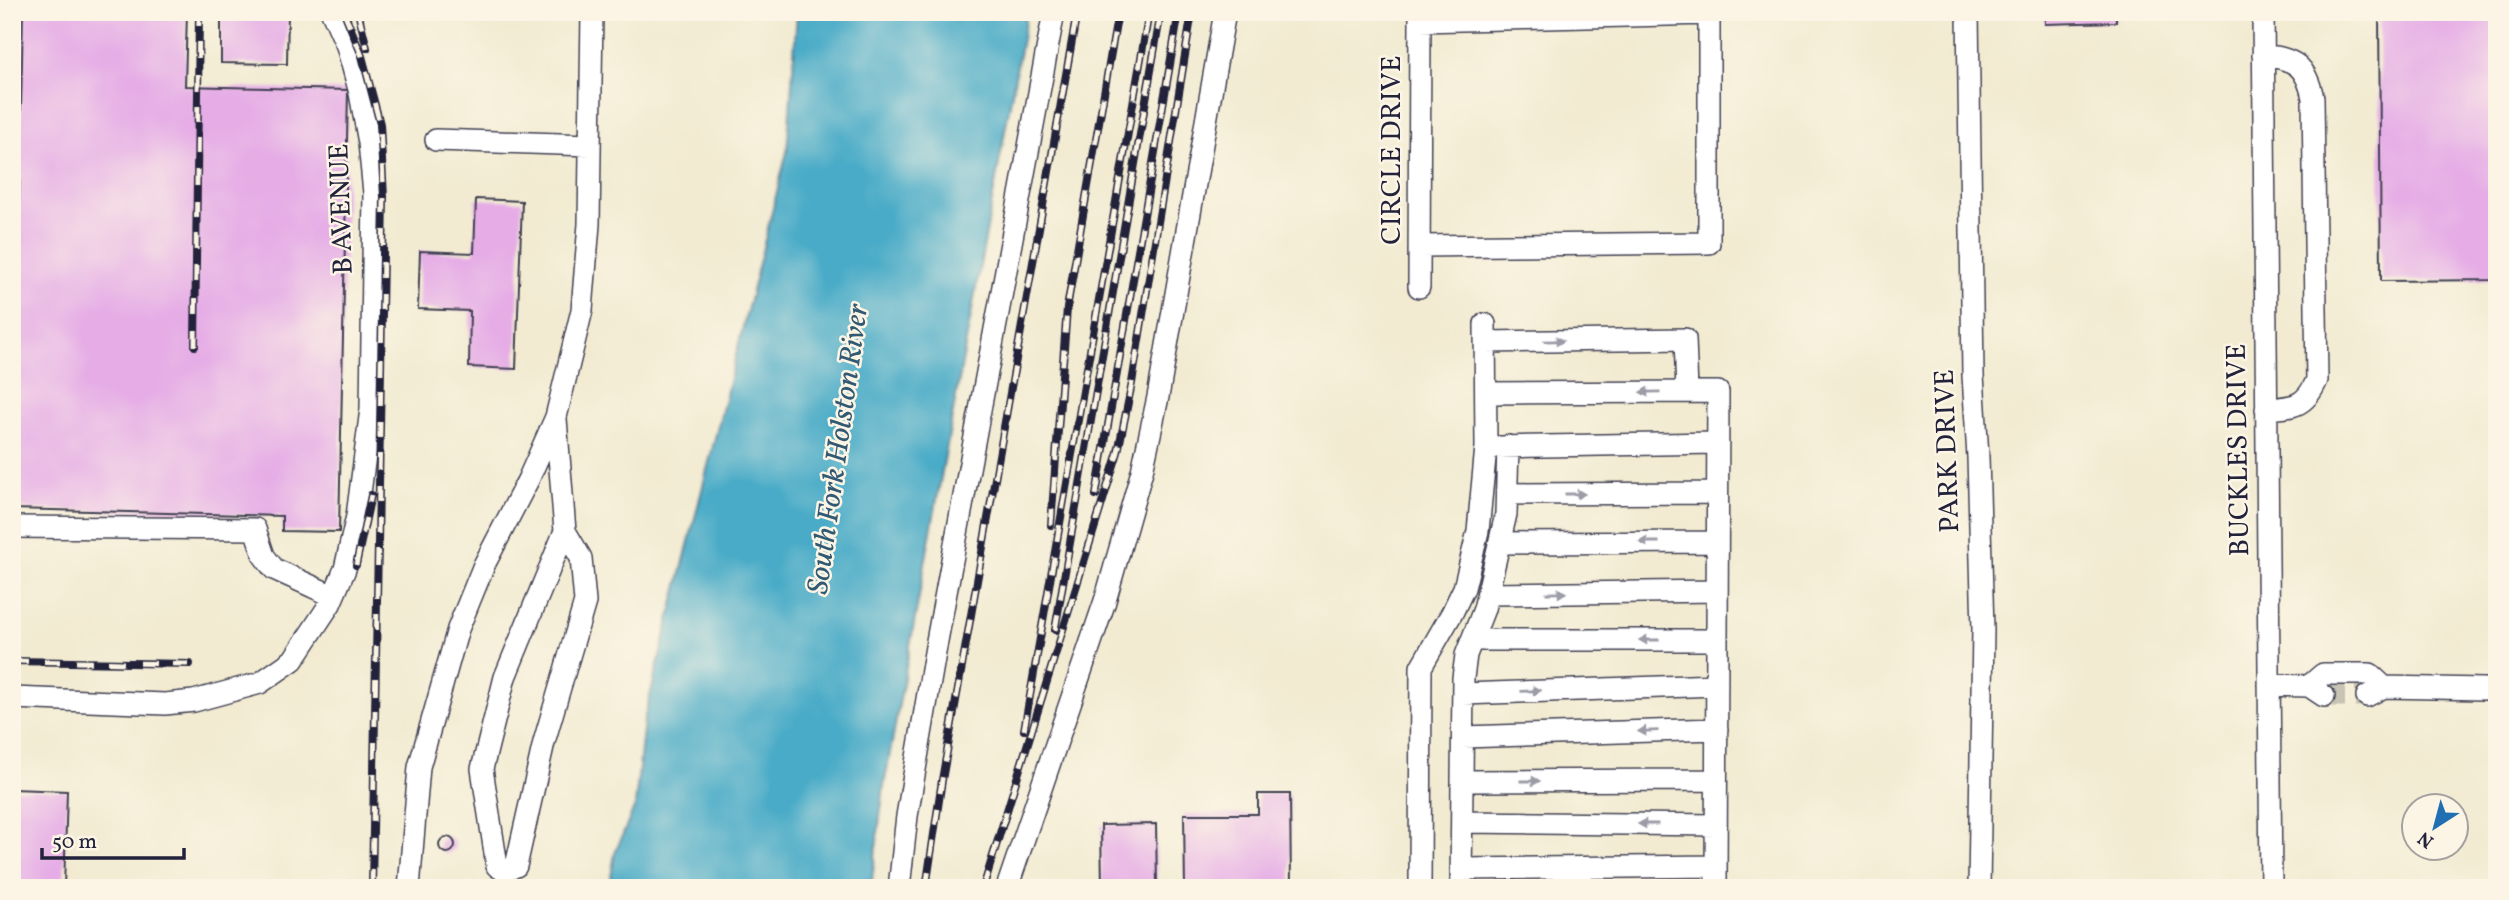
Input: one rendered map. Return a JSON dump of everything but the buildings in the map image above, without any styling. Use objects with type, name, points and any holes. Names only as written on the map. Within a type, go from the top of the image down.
[{"type":"street","name":"B AVENUE","points":[[12,698],[165,704],[194,701],[260,683],[293,660],[333,596],[345,569],[357,516],[371,409],[374,193],[360,93],[332,12]]},
{"type":"street","points":[[409,888],[419,767],[458,629],[484,565],[528,480],[556,417],[582,310],[587,264],[592,12]]},
{"type":"street","points":[[899,888],[907,816],[937,641],[1054,12]]},
{"type":"street","points":[[1007,888],[1105,601],[1142,471],[1158,397],[1224,12]]},
{"type":"street","name":"PARK DRIVE","points":[[1968,12],[1973,375],[1983,629],[1979,888]]},
{"type":"street","name":"BUCKLES DRIVE","points":[[2263,12],[2271,888]]},
{"type":"street","points":[[1420,17],[1709,13],[1709,243],[1420,246]]},
{"type":"street","name":"CIRCLE DRIVE","points":[[1419,287],[1420,17]]},
{"type":"street","points":[[2263,55],[2287,58],[2297,65],[2309,78],[2313,98],[2317,380],[2311,394],[2299,405],[2266,409]]},
{"type":"street","points":[[436,140],[590,145]]},
{"type":"street","points":[[1420,888],[1421,667],[1464,588],[1478,531],[1486,447],[1485,333],[1685,339],[1687,391]]},
{"type":"street","points":[[1486,393],[1718,392],[1716,888]]},
{"type":"street","points":[[556,417],[565,531],[581,558],[585,602],[544,742],[516,866],[505,871],[497,866],[482,769],[505,677],[565,531]]},
{"type":"street","points":[[1486,447],[1717,443]]},
{"type":"street","points":[[1508,446],[1506,514],[1488,594],[1465,655],[1461,878],[1716,866]]},
{"type":"street","points":[[1507,494],[1717,493]]},
{"type":"street","points":[[12,527],[255,529],[264,556],[274,569],[333,596]]},
{"type":"street","points":[[1500,543],[1717,542]]},
{"type":"street","points":[[1488,594],[1717,591]]},
{"type":"street","points":[[1472,640],[1717,640]]},
{"type":"street","points":[[2269,685],[2317,691],[2323,674],[2370,674],[2375,691],[2484,689]]},
{"type":"street","points":[[1463,694],[1717,685]]},
{"type":"street","points":[[1462,737],[1717,729]]},
{"type":"street","points":[[1462,781],[1716,780]]},
{"type":"street","points":[[1462,822],[1716,825]]},
{"type":"water","name":"South Fork Holston River","points":[[797,12],[1027,12],[884,786],[871,888],[609,888],[615,853],[635,806],[644,720],[787,152]]},
{"type":"tunnel","points":[[2324,696],[2367,696]]},
{"type":"railway","points":[[195,346],[199,12]]},
{"type":"railway","points":[[344,12],[362,56],[380,124],[384,197],[372,888]]},
{"type":"railway","points":[[358,12],[367,48]]},
{"type":"railway","points":[[926,888],[942,780],[1077,12]]},
{"type":"railway","points":[[1051,525],[1067,308],[1118,12]]},
{"type":"railway","points":[[1024,730],[1149,12]]},
{"type":"railway","points":[[1055,630],[1161,12]]},
{"type":"railway","points":[[1096,495],[1179,12]]},
{"type":"railway","points":[[983,888],[1118,452],[1132,383],[1192,12]]},
{"type":"railway","points":[[356,565],[371,495]]},
{"type":"railway","points":[[12,661],[190,664]]}]
